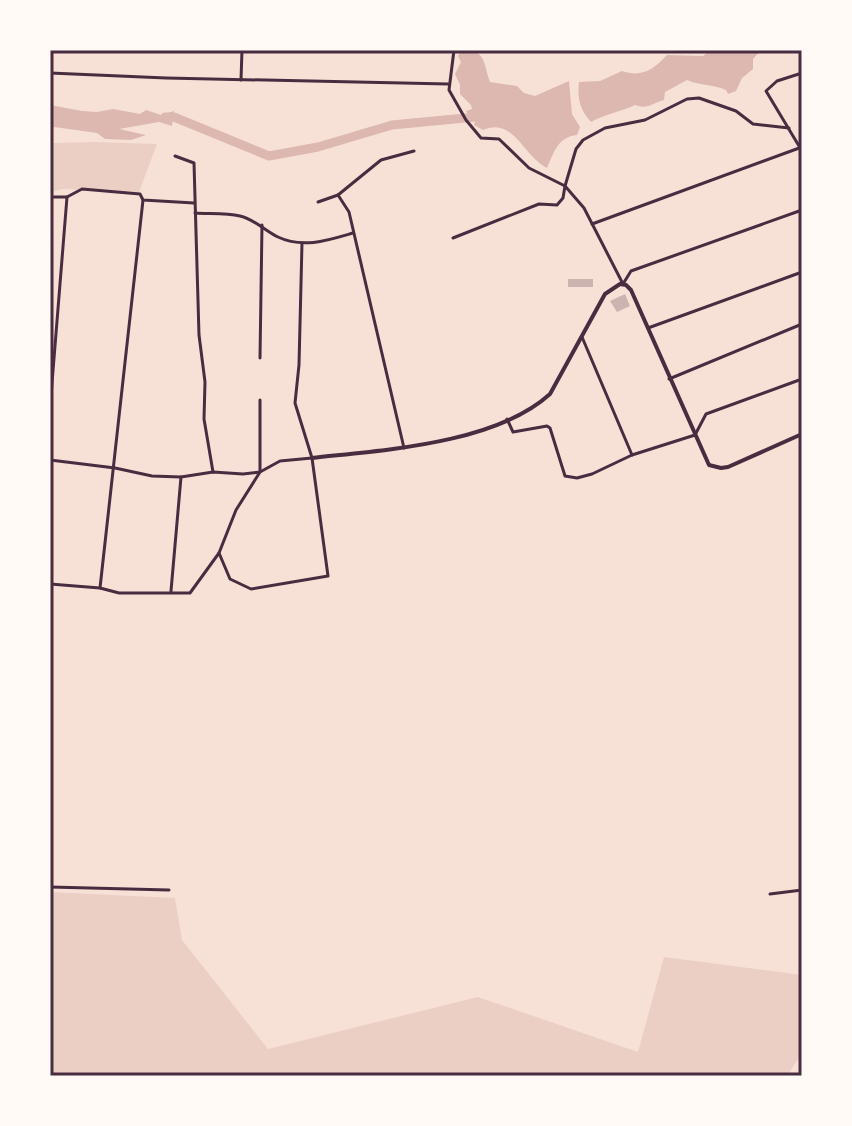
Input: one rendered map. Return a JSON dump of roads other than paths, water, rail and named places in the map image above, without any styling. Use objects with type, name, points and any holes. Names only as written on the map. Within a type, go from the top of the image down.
[{"type":"street","points":[[241,80],[242,50]]},
{"type":"street","points":[[454,50],[448,84],[466,120],[481,138],[499,139],[529,168],[565,186],[580,200],[623,284],[631,290],[704,460],[714,467],[728,467],[802,434]]},
{"type":"street","points":[[50,73],[448,84]]},
{"type":"street","points":[[592,224],[802,149],[766,91],[777,81],[802,73]]},
{"type":"street","points":[[453,238],[539,204],[557,205],[563,198],[576,149],[583,140],[605,128],[645,120],[687,99],[699,98],[736,111],[753,124],[789,128]]},
{"type":"street","points":[[318,202],[338,195],[381,160],[414,151]]},
{"type":"street","points":[[175,156],[194,163],[199,335],[205,382],[204,419],[213,472]]},
{"type":"street","points":[[50,197],[67,197],[82,189],[140,194],[143,200],[100,588]]},
{"type":"street","points":[[338,195],[349,212],[404,448]]},
{"type":"street","points":[[50,408],[67,197]]},
{"type":"street","points":[[143,200],[194,203]]},
{"type":"street","points":[[623,284],[631,271],[802,210]]},
{"type":"street","points":[[195,213],[239,216],[262,225],[275,236],[302,243],[322,242],[353,233]]},
{"type":"street","points":[[260,358],[262,225]]},
{"type":"street","points":[[219,553],[230,579],[251,589],[328,576],[312,458],[295,403],[302,243]]},
{"type":"street","points":[[648,328],[802,272]]},
{"type":"street","points":[[50,460],[152,476],[181,477],[213,472],[260,472],[280,461],[404,448],[469,434],[538,405],[550,394],[605,294],[615,285],[623,284]]},
{"type":"street","points":[[669,379],[802,324]]},
{"type":"street","points":[[582,336],[632,455]]},
{"type":"street","points":[[507,419],[513,432],[550,428],[568,478],[592,474],[632,455],[695,435],[706,414],[802,379]]},
{"type":"street","points":[[50,584],[100,588],[119,593],[190,593],[219,553],[236,510],[260,472],[260,400]]},
{"type":"street","points":[[171,591],[181,477]]},
{"type":"street","points":[[50,887],[169,890]]},
{"type":"street","points":[[770,894],[802,890]]},
{"type":"waterway","points":[[165,117],[174,117],[269,156],[318,147],[392,125],[486,116]]}]
